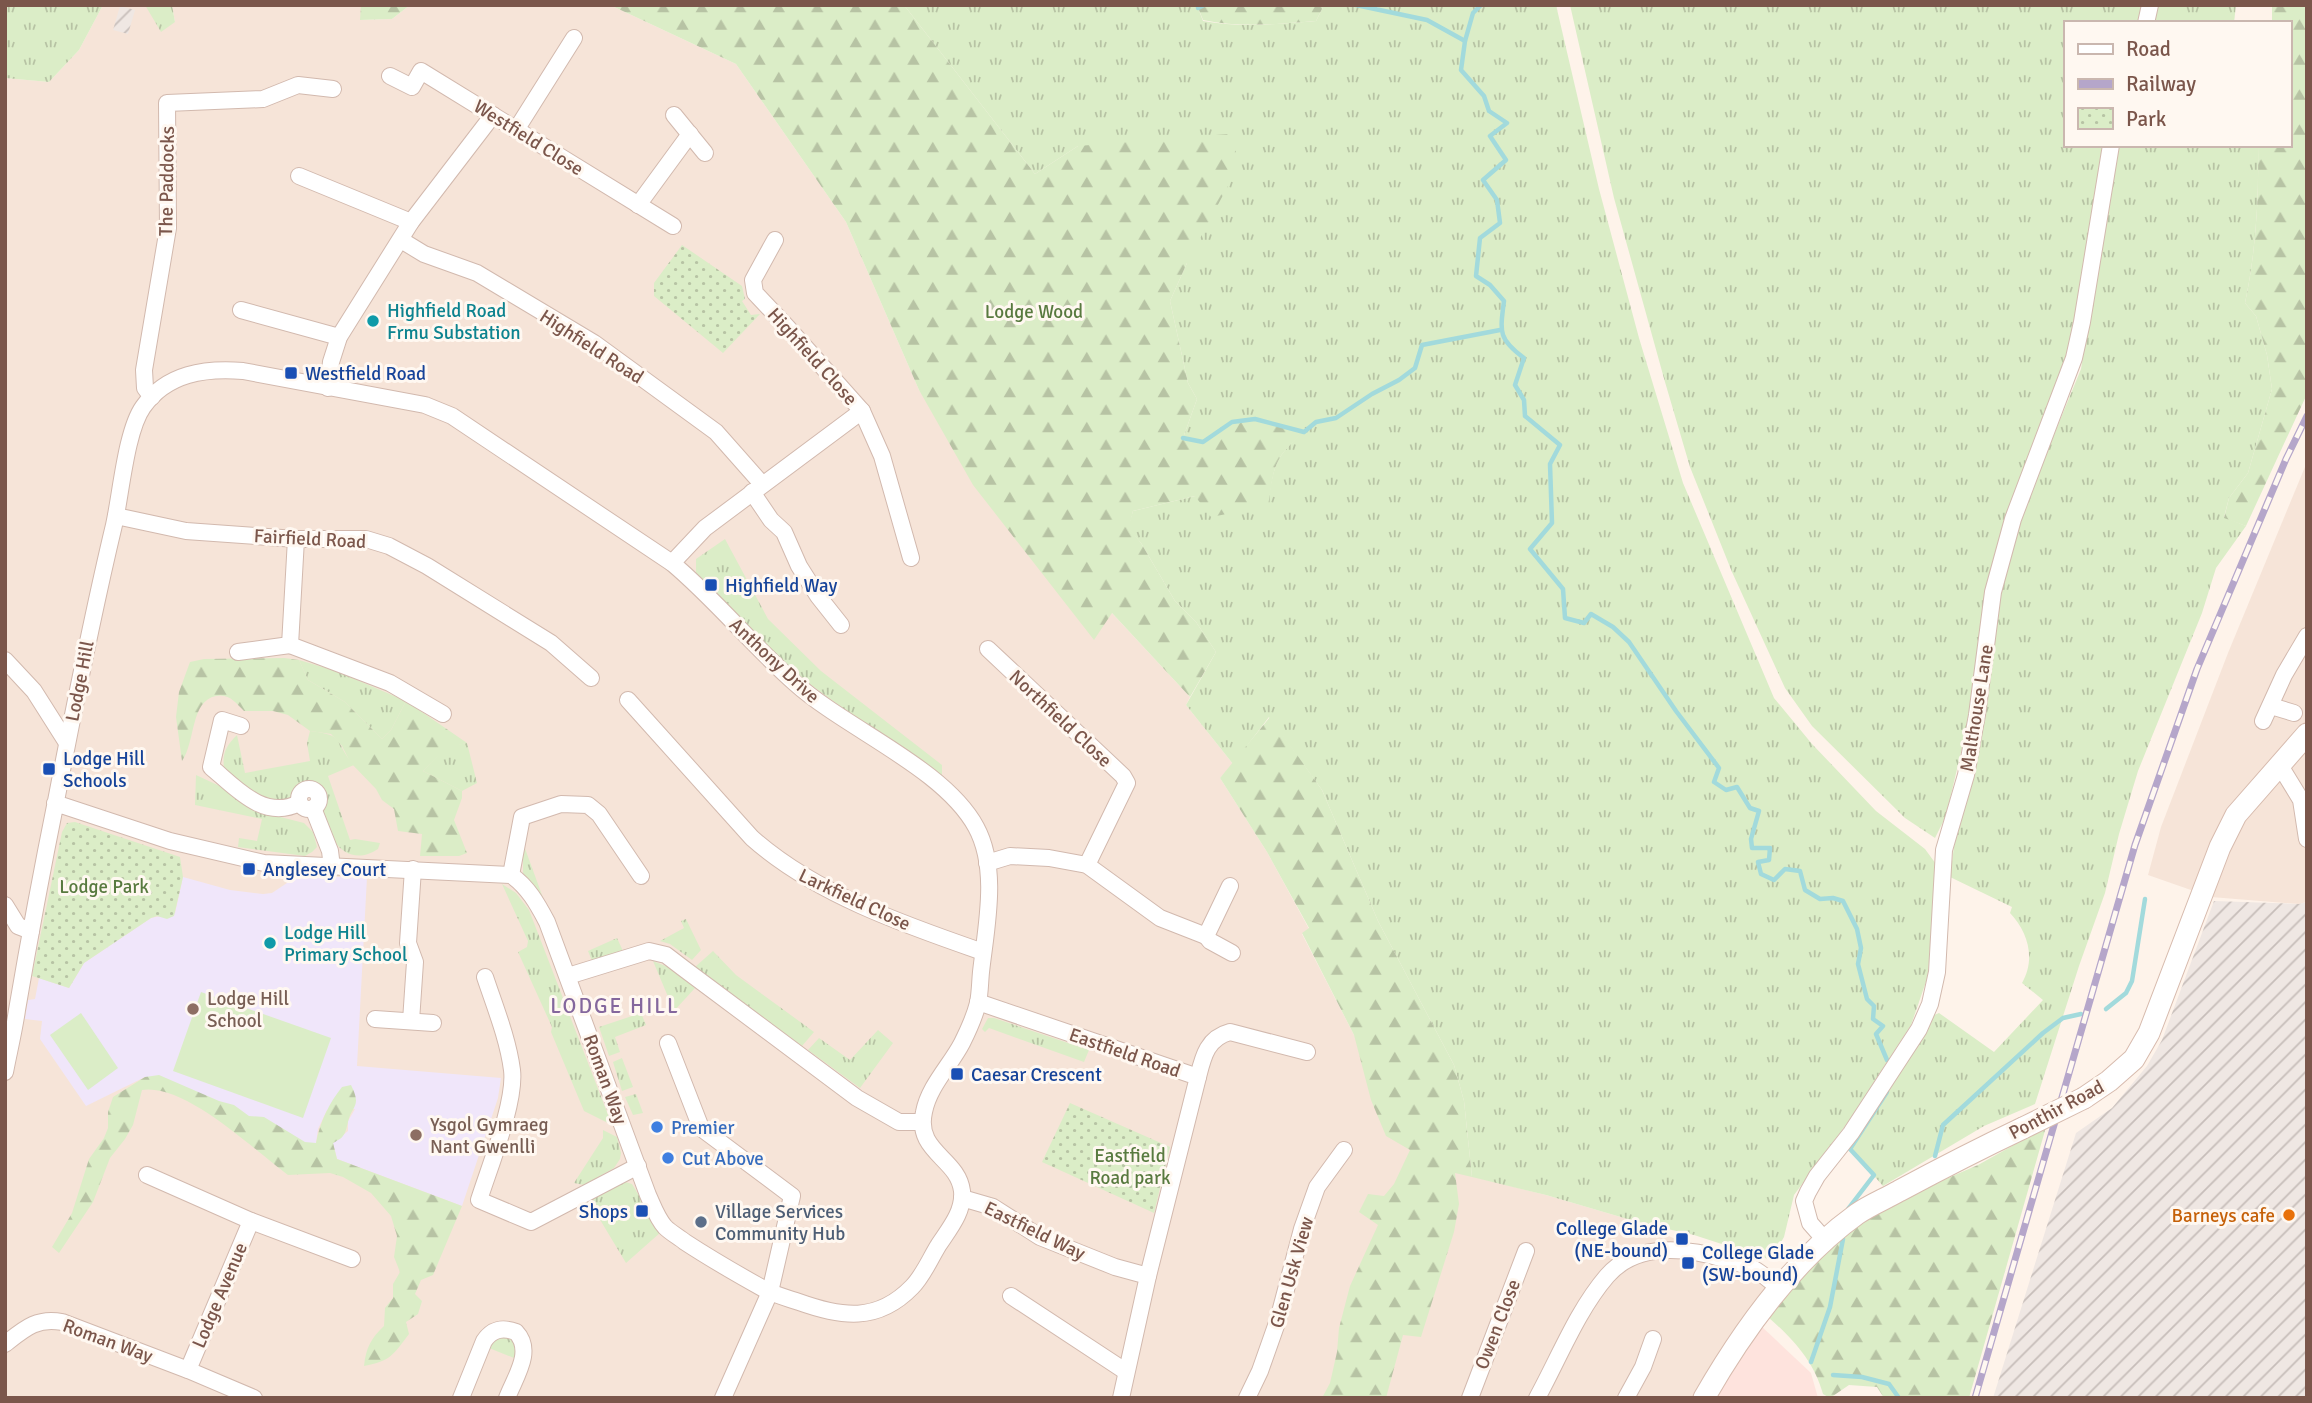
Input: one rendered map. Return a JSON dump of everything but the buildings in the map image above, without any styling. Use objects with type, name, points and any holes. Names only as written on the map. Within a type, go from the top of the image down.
[{"type":"main road","name":"Ponthir Road","points":[[1704,1398],[1745,1331],[1780,1288],[1825,1240],[1858,1213],[1954,1161],[2084,1098],[2134,1059],[2149,1033],[2220,847],[2236,815],[2307,734]]},
{"type":"street","points":[[516,130],[574,38]]},
{"type":"street","name":"Westfield Close","points":[[390,76],[412,87],[421,71],[673,226]]},
{"type":"street","name":"The Paddocks","points":[[152,397],[145,388],[144,370],[168,228],[167,103],[263,99],[298,85],[333,89]]},
{"type":"street","points":[[328,388],[338,337],[411,222],[493,115]]},
{"type":"street","points":[[674,115],[705,153]]},
{"type":"street","points":[[638,205],[690,134]]},
{"type":"street","name":"Malthouse Lane","points":[[1825,1240],[1810,1223],[1804,1201],[1808,1192],[1851,1133],[1919,1029],[1930,1004],[1937,972],[1944,850],[1966,775],[1993,592],[2013,519],[2074,358],[2112,147]]},
{"type":"street","points":[[299,176],[411,222]]},
{"type":"street","name":"Highfield Road","points":[[401,240],[424,254],[477,273],[594,343],[716,432],[757,488],[771,520],[784,532],[799,566],[841,625]]},
{"type":"street","name":"Highfield Close","points":[[775,240],[753,280],[755,293],[862,411],[882,456],[911,558]]},
{"type":"street","points":[[241,310],[338,337]]},
{"type":"street","name":"Anthony Drive","points":[[138,416],[152,397],[183,376],[217,369],[243,371],[425,405],[452,416],[672,564],[697,585],[795,684],[922,771],[957,800],[977,829],[987,863],[978,1002],[963,1041],[932,1091],[923,1112],[922,1122]]},
{"type":"street","points":[[672,564],[705,528],[862,411]]},
{"type":"street","name":"Lodge Hill","points":[[6,1060],[94,607],[138,416]]},
{"type":"street","name":"Fairfield Road","points":[[116,516],[186,531],[296,539],[366,539],[400,551],[428,566],[551,643],[591,678]]},
{"type":"street","points":[[290,645],[296,539]]},
{"type":"street","points":[[2263,721],[2284,675],[2307,636]]},
{"type":"street","points":[[238,652],[290,645],[390,683],[443,714]]},
{"type":"street","name":"Northfield Close","points":[[988,649],[1127,782],[1087,865]]},
{"type":"street","points":[[5,660],[34,691],[67,743]]},
{"type":"street","name":"Larkfield Close","points":[[628,699],[744,829],[772,856],[825,888],[937,936],[983,952]]},
{"type":"street","points":[[2271,706],[2294,713]]},
{"type":"street","points":[[241,726],[222,720],[211,767],[258,806],[290,808],[306,805],[330,851],[332,867]]},
{"type":"street","points":[[2279,764],[2301,800],[2307,839]]},
{"type":"street","points":[[55,803],[170,841],[264,863],[511,875],[522,817],[561,804],[573,803],[588,805],[599,814],[640,876]]},
{"type":"street","points":[[987,863],[1010,856],[1049,858],[1087,865],[1160,918],[1206,936],[1232,953]]},
{"type":"street","points":[[411,1021],[415,962],[408,943],[414,869]]},
{"type":"street","name":"Roman Way","points":[[511,875],[521,881],[547,922],[654,1210],[666,1227],[708,1258],[770,1292]]},
{"type":"street","points":[[1206,936],[1230,886]]},
{"type":"street","points":[[5,905],[18,926],[31,931]]},
{"type":"street","points":[[568,976],[644,952],[660,952],[857,1098],[899,1122],[922,1122],[926,1141],[958,1179],[962,1198],[956,1217],[915,1284],[884,1307],[863,1314],[840,1314],[770,1292]]},
{"type":"street","points":[[485,977],[513,1072],[511,1098],[479,1200],[531,1222],[638,1166]]},
{"type":"street","name":"Eastfield Road","points":[[978,1002],[1198,1077],[1125,1371],[1121,1398]]},
{"type":"street","points":[[375,1019],[433,1023]]},
{"type":"street","points":[[1198,1077],[1203,1055],[1210,1043],[1220,1035],[1230,1032],[1307,1052]]},
{"type":"street","points":[[668,1044],[701,1128],[792,1196],[770,1292],[723,1398]]},
{"type":"street","name":"Glen Usk View","points":[[1247,1398],[1260,1371],[1278,1320],[1302,1229],[1317,1187],[1344,1150]]},
{"type":"street","name":"Lodge Avenue","points":[[147,1175],[251,1221],[352,1259]]},
{"type":"street","name":"Eastfield Way","points":[[962,1198],[993,1206],[1040,1237],[1115,1267],[1148,1276]]},
{"type":"street","name":"Lodge Avenue","points":[[188,1370],[251,1221]]},
{"type":"street","points":[[1537,1398],[1584,1310],[1608,1275],[1626,1262],[1656,1252],[1687,1250],[1753,1268],[1780,1288]]},
{"type":"street","name":"Owen Close","points":[[1470,1398],[1525,1251]]},
{"type":"street","points":[[1011,1296],[1125,1371]]},
{"type":"street","name":"Roman Way","points":[[5,1344],[28,1325],[51,1320],[62,1322],[254,1398]]},
{"type":"street","points":[[461,1398],[484,1340],[489,1334],[501,1329],[516,1332],[524,1345],[524,1357],[507,1398]]},
{"type":"street","points":[[1626,1398],[1643,1367],[1653,1339]]},
{"type":"shaded area","points":[[103,5],[145,5],[175,22],[172,5],[361,5],[361,20],[392,19],[410,5],[610,5],[736,64],[846,222],[919,390],[1094,639],[1111,612],[1190,697],[1186,705],[1233,764],[1220,778],[1267,852],[1309,929],[1302,934],[1354,1035],[1455,1172],[1641,1223],[1780,1288],[1704,1398],[5,1398],[5,78],[49,82],[79,50]]},
{"type":"shaded area","points":[[120,6],[135,10],[128,34],[113,30]]},
{"type":"shaded area","points":[[2307,462],[2307,902],[2299,904],[2211,897],[2148,875],[2161,827],[2228,653]]},
{"type":"shaded area","name":"Lodge Hill School","points":[[183,877],[230,890],[263,894],[272,893],[296,877],[367,877],[357,1066],[501,1078],[498,1098],[462,1206],[337,1159],[333,1143],[348,1131],[348,1121],[355,1109],[327,1110],[312,1150],[145,1077],[86,1106],[40,1039],[42,1021],[25,1019],[28,1000],[35,999],[39,978],[69,988],[84,963],[151,918],[175,913]]},
{"type":"shaded area","points":[[2214,901],[2307,902],[2307,1398],[1993,1398],[2076,1133],[2112,1108],[2147,1066],[2162,1040]]},
{"type":"shaded area","points":[[1760,1325],[1811,1373],[1818,1398],[1714,1398]]},
{"type":"green space","points":[[5,5],[103,5],[79,50],[49,82],[5,78]]},
{"type":"green space","points":[[145,5],[172,5],[175,22],[161,32]]},
{"type":"green space","points":[[361,5],[410,5],[392,19],[360,20]]},
{"type":"green space","name":"Lodge Wood","points":[[610,5],[904,5],[1035,174],[1078,146],[1228,134],[1236,152],[1230,182],[1170,301],[1188,383],[1197,399],[1183,438],[1203,442],[1232,422],[1255,419],[1304,432],[1280,457],[1268,506],[1211,517],[1195,496],[1133,511],[1129,528],[1141,543],[1175,601],[1196,622],[1216,652],[1190,697],[1112,613],[1094,640],[973,485],[919,390],[846,222],[736,64]]},
{"type":"green space","points":[[904,5],[1197,5],[1203,21],[1245,25],[1316,21],[1324,5],[1356,5],[1379,11],[1378,5],[1556,5],[1599,189],[1639,338],[1683,483],[1774,698],[1812,744],[1876,811],[1925,849],[1936,864],[1928,976],[1911,1025],[1848,1122],[1794,1195],[1784,1237],[1771,1260],[1694,1235],[1472,1177],[1464,1101],[1454,1065],[1378,921],[1322,790],[1269,717],[1233,764],[1186,705],[1216,652],[1196,622],[1175,601],[1141,543],[1128,528],[1133,511],[1195,496],[1267,506],[1276,464],[1285,450],[1303,432],[1255,419],[1232,422],[1203,442],[1183,438],[1197,399],[1188,383],[1170,301],[1187,263],[1078,146],[1035,174]]},
{"type":"green space","points":[[1197,5],[1324,5],[1316,21],[1260,25],[1203,20]]},
{"type":"green space","points":[[1570,5],[2143,5],[2139,21],[2064,21],[2064,147],[2107,147],[2082,290],[2065,361],[2030,458],[1946,816],[1935,838],[1905,818],[1812,726],[1785,688],[1732,572],[1690,467],[1614,198]]},
{"type":"green space","points":[[2155,5],[2236,5],[2234,21],[2152,21]]},
{"type":"green space","points":[[2272,5],[2307,5],[2307,394],[2246,526],[2224,518],[2229,498],[2248,473],[2272,389],[2267,355],[2256,316],[2245,303],[2256,224],[2258,147],[2291,147],[2291,21],[2272,21]]},
{"type":"green space","points":[[2117,147],[2258,147],[2256,224],[2245,303],[2256,316],[2267,355],[2272,389],[2248,473],[2229,498],[2224,517],[2246,526],[2216,568],[2202,613],[2138,771],[2105,893],[2035,1104],[1984,1126],[1883,1186],[1850,1149],[1923,1037],[1932,1016],[1939,1013],[1994,1052],[2043,1000],[2022,983],[2029,965],[2028,946],[2010,913],[2012,907],[1950,877],[2003,575],[2033,486],[2081,369]]},
{"type":"green space","points":[[682,245],[742,286],[745,299],[742,301],[751,315],[760,314],[723,353],[654,296],[654,283]]},
{"type":"green space","points":[[725,539],[768,619],[821,671],[942,765],[942,780],[782,664],[696,573],[696,559]]},
{"type":"green space","points":[[204,659],[299,660],[308,680],[345,702],[382,739],[391,730],[406,701],[467,743],[446,748],[423,771],[462,791],[454,820],[467,853],[459,856],[420,856],[422,834],[398,831],[394,809],[382,800],[376,789],[350,762],[342,746],[331,734],[310,731],[288,715],[273,711],[244,711],[225,696],[208,699],[198,713],[182,761],[176,717],[179,692],[190,662]]},
{"type":"green space","points":[[299,660],[336,671],[406,701],[391,730],[382,739],[345,702],[308,680]]},
{"type":"green space","points":[[1270,717],[1322,790],[1378,921],[1454,1065],[1464,1101],[1472,1177],[1455,1173],[1459,1204],[1454,1232],[1421,1337],[1403,1335],[1386,1398],[1322,1398],[1330,1383],[1339,1328],[1350,1286],[1378,1225],[1359,1212],[1368,1194],[1384,1196],[1394,1184],[1410,1150],[1386,1136],[1371,1100],[1354,1035],[1302,933],[1309,928],[1267,852],[1220,778]]},
{"type":"green space","points":[[310,731],[335,738],[354,765],[328,776],[350,840],[380,843],[378,849],[357,856],[348,853],[334,841],[325,822],[322,794],[318,784],[304,782],[296,789],[292,799],[272,799],[247,787],[224,769],[226,750],[237,735],[245,773],[310,761],[307,743]]},
{"type":"green space","points":[[467,743],[477,783],[462,791],[423,771],[446,747]]},
{"type":"green space","points":[[196,775],[224,788],[253,810],[304,823],[313,832],[317,847],[305,856],[238,847],[239,838],[257,841],[262,819],[195,805]]},
{"type":"green space","name":"Lodge Park","points":[[75,822],[180,857],[183,877],[174,916],[167,919],[157,916],[151,918],[84,963],[69,988],[32,976],[62,832],[67,823]]},
{"type":"green space","points":[[523,843],[546,906],[523,873]]},
{"type":"green space","points":[[502,884],[516,893],[529,910],[612,1125],[584,1111],[551,1032],[552,1027],[518,952],[527,947],[528,941]]},
{"type":"green space","points":[[686,919],[701,950],[692,960],[670,944],[660,941],[684,928],[681,921]]},
{"type":"green space","points":[[617,938],[623,951],[592,961],[588,951]]},
{"type":"green space","points":[[713,951],[736,975],[814,1032],[802,1046],[695,967]]},
{"type":"green space","points":[[653,961],[668,967],[695,988],[674,1011]]},
{"type":"green space","points":[[201,992],[331,1038],[303,1118],[173,1071]]},
{"type":"green space","points":[[81,1013],[118,1068],[88,1090],[50,1035]]},
{"type":"green space","points":[[641,1013],[646,1025],[615,1037],[620,1052],[609,1056],[599,1027]]},
{"type":"green space","points":[[988,1018],[1089,1050],[1084,1062],[989,1028],[985,1032],[982,1029]]},
{"type":"green space","points":[[878,1030],[893,1043],[860,1088],[808,1050],[819,1038],[850,1060]]},
{"type":"green space","points":[[622,1058],[633,1087],[622,1091],[613,1062]]},
{"type":"green space","points":[[159,1075],[234,1105],[249,1116],[264,1117],[305,1142],[316,1143],[333,1100],[342,1087],[351,1085],[356,1102],[344,1135],[333,1143],[337,1159],[462,1206],[433,1275],[421,1280],[415,1294],[422,1301],[418,1314],[406,1322],[409,1334],[391,1356],[364,1366],[370,1344],[384,1326],[385,1308],[393,1298],[393,1284],[400,1272],[394,1257],[397,1236],[391,1216],[371,1193],[343,1177],[330,1173],[288,1175],[218,1120],[178,1097],[159,1091],[142,1090],[133,1125],[110,1158],[93,1202],[59,1253],[52,1247],[72,1213],[89,1159],[104,1138],[113,1097],[145,1077]]},
{"type":"green space","points":[[636,1094],[643,1113],[633,1115],[625,1097]]},
{"type":"green space","name":"Eastfield Road park","points":[[1070,1103],[1170,1147],[1154,1213],[1042,1162]]},
{"type":"green space","points":[[2046,1127],[1969,1398],[1884,1398],[1877,1387],[1849,1385],[1830,1398],[1823,1394],[1802,1351],[1768,1317],[1785,1294],[1835,1244],[1863,1222],[1978,1165]]},
{"type":"green space","points":[[603,1130],[617,1137],[620,1159],[614,1168],[584,1185],[574,1183],[603,1138]]},
{"type":"green space","points":[[622,1181],[632,1184],[661,1232],[626,1263],[593,1208],[585,1201]]},
{"type":"green space","points":[[513,1336],[518,1358],[489,1348],[490,1337]]},
{"type":"waterway","points":[[1198,8],[1204,5]]},
{"type":"waterway","points":[[1356,5],[1427,20],[1465,41]]},
{"type":"waterway","points":[[1481,5],[1473,13],[1461,70],[1484,96],[1489,111],[1507,123],[1490,136],[1506,160],[1483,180],[1497,200],[1500,223],[1480,238],[1476,276],[1490,285],[1504,301],[1502,328],[1505,340],[1524,358],[1515,385],[1524,400],[1525,416],[1560,445],[1550,464],[1552,523],[1530,549],[1563,589],[1565,618],[1584,623],[1591,614],[1613,627],[1629,642],[1719,768],[1714,782],[1726,790],[1737,787],[1750,808],[1759,811],[1751,839],[1752,848],[1770,848],[1769,860],[1758,862],[1761,874],[1774,880],[1785,869],[1800,871],[1805,890],[1820,899],[1833,898],[1843,901],[1857,929],[1861,948],[1858,964],[1867,999],[1874,1006],[1873,1019],[1883,1026],[1876,1034],[1887,1060]]},
{"type":"waterway","points":[[1183,438],[1203,442],[1232,422],[1255,419],[1304,432],[1316,422],[1336,418],[1399,380],[1415,368],[1422,345],[1500,330]]},
{"type":"waterway","points":[[2106,1009],[2126,993],[2132,981],[2145,899]]},
{"type":"waterway","points":[[1935,1156],[1943,1125],[2043,1033],[2063,1018],[2081,1014]]},
{"type":"waterway","points":[[1848,1209],[1874,1175],[1850,1149],[1887,1092]]},
{"type":"waterway","points":[[1811,1362],[1830,1307],[1843,1239]]},
{"type":"waterway","points":[[1833,1375],[1862,1377],[1889,1384],[1899,1398]]},
{"type":"railway","points":[[1975,1398],[2135,845],[2197,669],[2286,459],[2307,416]]},
{"type":"place","name":"Highfield Road Frmu Substation","points":[[373,321]]},
{"type":"place","name":"Westfield Road","points":[[291,373]]},
{"type":"place","name":"Highfield Way","points":[[711,585]]},
{"type":"place","name":"Lodge Hill Schools","points":[[49,769]]},
{"type":"place","name":"Anglesey Court","points":[[249,869]]},
{"type":"place","name":"Lodge Hill Primary School","points":[[270,943]]},
{"type":"place","name":"Lodge Hill School","points":[[193,1009]]},
{"type":"place","name":"Caesar Crescent","points":[[957,1074]]},
{"type":"place","name":"Premier","points":[[657,1127]]},
{"type":"place","name":"Ysgol Gymraeg Nant Gwenlli","points":[[416,1135]]},
{"type":"place","name":"Cut Above","points":[[668,1158]]},
{"type":"place","name":"Shops","points":[[642,1211]]},
{"type":"place","name":"Barneys cafe","points":[[2289,1215]]},
{"type":"place","name":"Village Services Community Hub","points":[[701,1222]]},
{"type":"place","name":"College Glade (NE-bound)","points":[[1682,1239]]},
{"type":"place","name":"College Glade (SW-bound)","points":[[1688,1263]]},
{"type":"district","name":"LODGE HILL","points":[[615,1006]]}]
